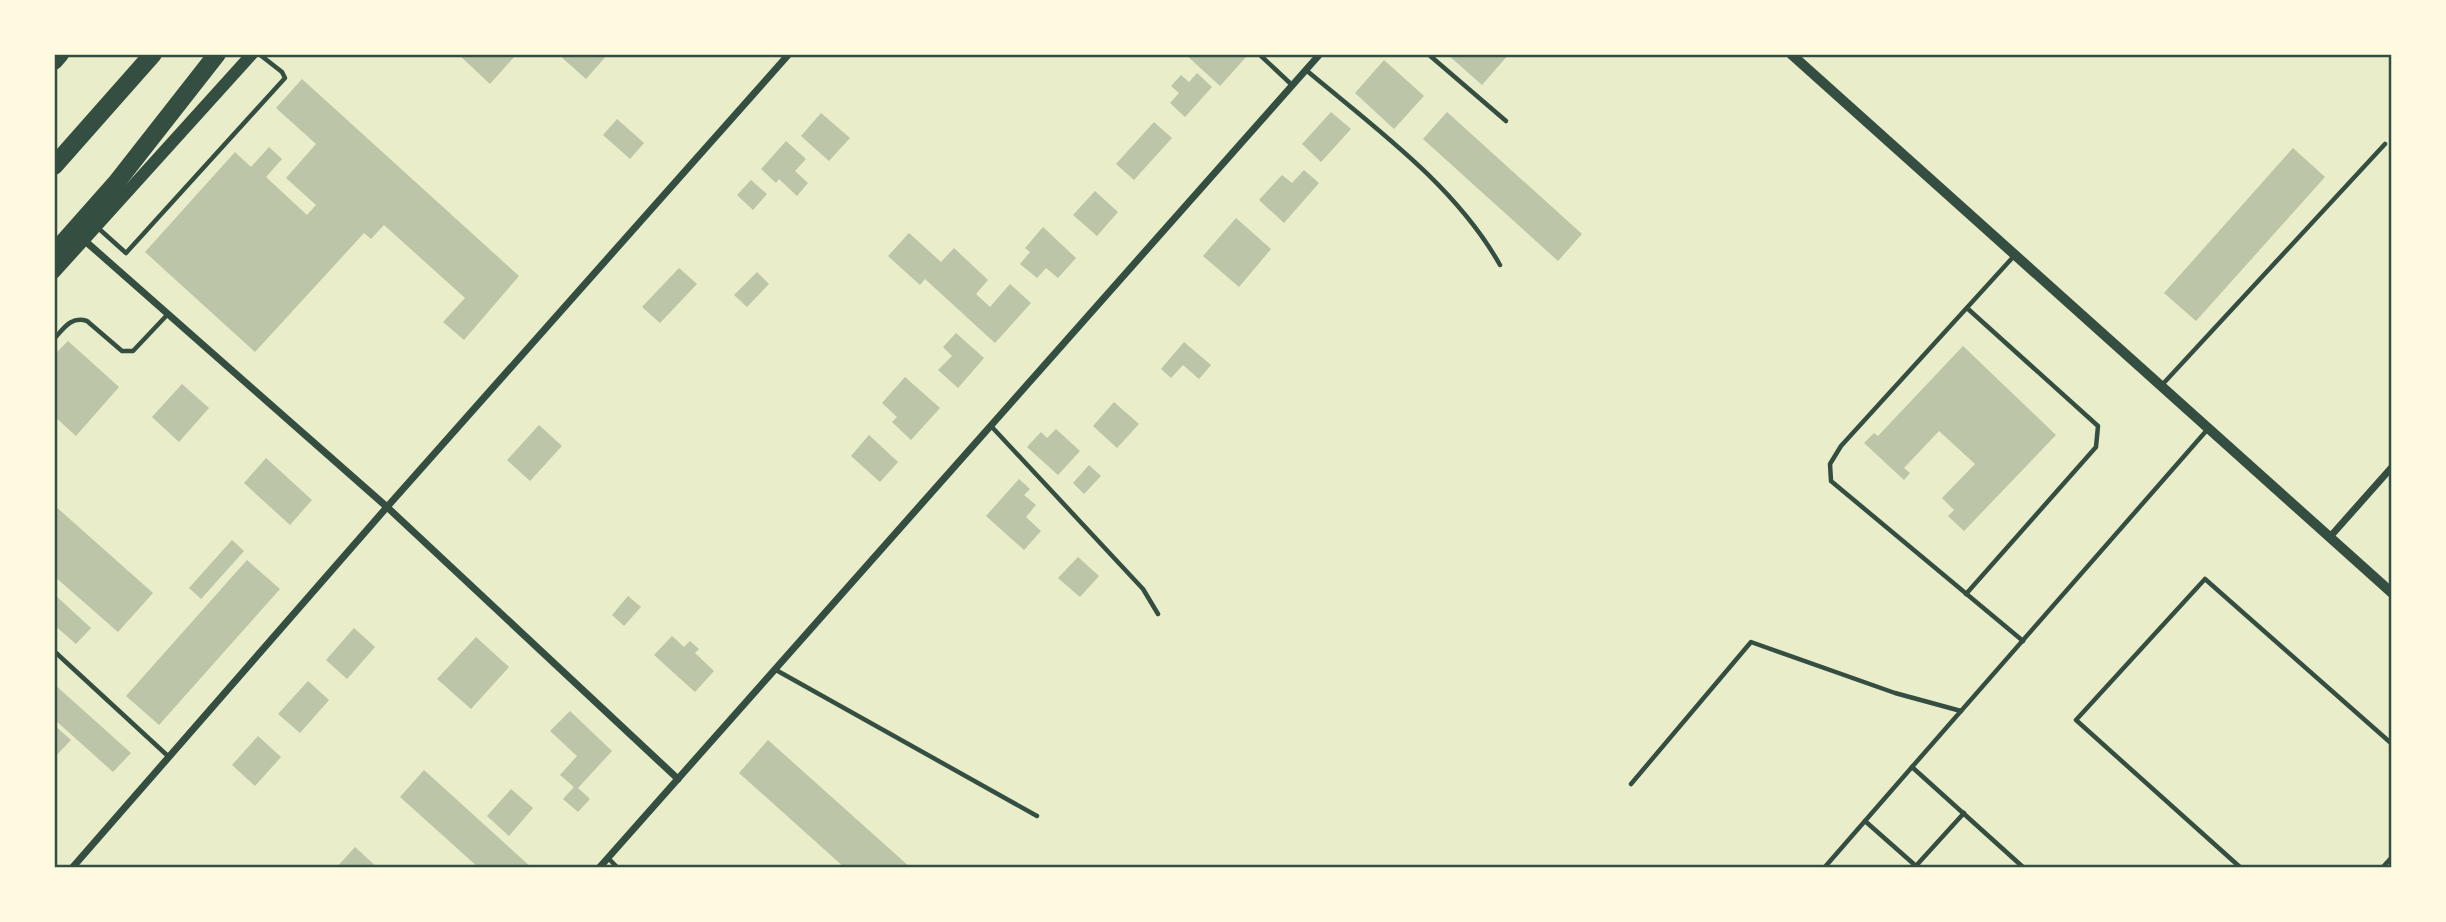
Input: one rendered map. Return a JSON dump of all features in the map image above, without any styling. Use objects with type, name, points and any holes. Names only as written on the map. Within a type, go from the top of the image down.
[{"type":"highway","points":[[54,61],[60,54]]},
{"type":"highway","points":[[54,166],[153,54]]},
{"type":"highway","points":[[54,253],[116,183],[217,54]]},
{"type":"main road","points":[[54,273],[252,54]]},
{"type":"street","points":[[599,868],[1320,54]]},
{"type":"street","points":[[1791,54],[2392,593]]},
{"type":"street","points":[[72,868],[787,55]]},
{"type":"street","points":[[84,240],[387,507],[678,779]]},
{"type":"street","points":[[2329,538],[2392,467]]},
{"type":"lane","points":[[97,226],[126,253],[285,78],[282,72],[259,54]]},
{"type":"lane","points":[[1259,54],[1293,85]]},
{"type":"lane","points":[[1428,54],[1506,121]]},
{"type":"lane","points":[[1306,70],[1416,161],[1485,239],[1500,265]]},
{"type":"lane","points":[[2160,387],[2385,144]]},
{"type":"lane","points":[[2014,256],[1842,446],[1830,464],[1831,481],[2023,641]]},
{"type":"lane","points":[[1966,594],[2096,447],[2098,426],[1967,308]]},
{"type":"lane","points":[[54,339],[71,321],[81,319],[87,321],[122,351],[133,351],[168,314]]},
{"type":"lane","points":[[991,426],[1143,589],[1158,614]]},
{"type":"lane","points":[[1824,868],[2208,430]]},
{"type":"lane","points":[[2241,868],[2076,720],[2205,579],[2392,744]]},
{"type":"lane","points":[[1631,784],[1751,642],[1895,693],[1961,712]]},
{"type":"lane","points":[[54,651],[169,757]]},
{"type":"lane","points":[[776,670],[1037,816]]},
{"type":"lane","points":[[1912,767],[2024,868]]},
{"type":"lane","points":[[1866,821],[1915,867],[1964,813]]},
{"type":"lane","points":[[2382,868],[2392,857]]},
{"type":"lane","points":[[608,859],[618,868]]},
{"type":"building","points":[[458,54],[513,54],[515,56],[490,84]]},
{"type":"building","points":[[558,54],[608,54],[586,79]]},
{"type":"building","points":[[1185,54],[1245,54],[1247,56],[1220,86]]},
{"type":"building","points":[[1447,54],[1509,54],[1482,85]]},
{"type":"building","points":[[1384,60],[1424,96],[1394,129],[1355,93]]},
{"type":"building","points":[[1197,73],[1212,87],[1185,117],[1170,103],[1179,93],[1171,86],[1181,75],[1189,82]]},
{"type":"building","points":[[302,79],[519,276],[464,340],[443,322],[465,298],[384,225],[371,239],[364,233],[255,352],[145,252],[235,152],[251,167],[269,147],[282,159],[266,177],[307,215],[316,205],[286,178],[316,144],[276,108]]},
{"type":"building","points":[[1331,112],[1351,129],[1321,162],[1302,144]]},
{"type":"building","points":[[1447,112],[1582,234],[1558,261],[1423,139]]},
{"type":"building","points":[[821,113],[850,138],[829,161],[801,136]]},
{"type":"building","points":[[617,119],[644,143],[630,159],[603,135]]},
{"type":"building","points":[[1154,122],[1172,138],[1134,180],[1116,164]]},
{"type":"building","points":[[786,141],[806,159],[795,171],[808,183],[797,196],[779,179],[776,183],[761,169]]},
{"type":"building","points":[[2293,148],[2325,177],[2196,321],[2164,293]]},
{"type":"building","points":[[1304,170],[1319,183],[1284,223],[1259,200],[1282,175],[1292,183]]},
{"type":"building","points":[[751,180],[767,194],[753,210],[737,195]]},
{"type":"building","points":[[1095,191],[1118,212],[1097,236],[1073,215]]},
{"type":"building","points":[[1236,218],[1271,249],[1239,287],[1203,256]]},
{"type":"building","points":[[1043,227],[1076,258],[1058,278],[1046,268],[1037,278],[1020,264],[1030,252],[1025,248]]},
{"type":"building","points":[[909,233],[941,262],[954,248],[988,280],[976,294],[990,307],[1010,284],[1031,303],[995,343],[925,279],[920,285],[888,256]]},
{"type":"building","points":[[679,268],[697,284],[660,323],[642,307]]},
{"type":"building","points":[[757,272],[769,284],[747,307],[734,295]]},
{"type":"building","points":[[956,333],[984,358],[958,388],[938,370],[952,356],[943,347]]},
{"type":"building","points":[[68,341],[119,387],[76,436],[54,416],[54,355]]},
{"type":"building","points":[[1184,342],[1211,365],[1199,379],[1183,365],[1171,378],[1161,369]]},
{"type":"building","points":[[1963,346],[2056,435],[1964,531],[1948,516],[1954,510],[1942,498],[1975,464],[1939,431],[1904,468],[1910,473],[1904,480],[1864,443],[1874,433],[1878,436]]},
{"type":"building","points":[[905,377],[940,408],[911,440],[892,422],[897,417],[882,403]]},
{"type":"building","points":[[182,384],[209,408],[179,442],[152,417]]},
{"type":"building","points":[[1114,402],[1139,424],[1117,448],[1093,426]]},
{"type":"building","points":[[539,425],[562,446],[530,481],[507,460]]},
{"type":"building","points":[[1056,429],[1080,451],[1058,475],[1027,447],[1041,432],[1047,438]]},
{"type":"building","points":[[869,435],[898,462],[880,482],[851,456]]},
{"type":"building","points":[[266,458],[312,500],[290,525],[244,483]]},
{"type":"building","points":[[1089,465],[1101,476],[1084,494],[1073,483]]},
{"type":"building","points":[[1019,479],[1030,489],[1024,495],[1036,505],[1026,517],[1041,531],[1024,550],[986,516]]},
{"type":"building","points":[[54,505],[153,593],[118,632],[54,576]]},
{"type":"building","points":[[232,540],[244,551],[201,599],[189,588]]},
{"type":"building","points":[[1078,557],[1099,576],[1080,597],[1058,578]]},
{"type":"building","points":[[247,560],[280,589],[159,725],[126,696]]},
{"type":"building","points":[[54,594],[91,628],[76,644],[54,625]]},
{"type":"building","points":[[628,596],[641,607],[624,626],[612,615]]},
{"type":"building","points":[[354,628],[375,647],[347,679],[326,660]]},
{"type":"building","points":[[672,636],[684,647],[690,641],[699,649],[695,653],[714,671],[695,692],[654,655]]},
{"type":"building","points":[[476,637],[509,667],[471,709],[437,679]]},
{"type":"building","points":[[308,681],[329,700],[300,733],[278,714]]},
{"type":"building","points":[[54,684],[131,753],[113,772],[54,719]]},
{"type":"building","points":[[570,711],[612,751],[578,788],[590,799],[578,812],[563,799],[574,787],[560,775],[577,756],[550,731]]},
{"type":"building","points":[[54,725],[71,740],[54,758]]},
{"type":"building","points":[[258,736],[281,757],[255,786],[232,765]]},
{"type":"building","points":[[768,740],[911,868],[845,868],[739,773]]},
{"type":"building","points":[[424,770],[532,868],[479,868],[400,797]]},
{"type":"building","points":[[511,789],[533,808],[509,836],[487,816]]},
{"type":"building","points":[[355,847],[378,868],[336,868]]}]
